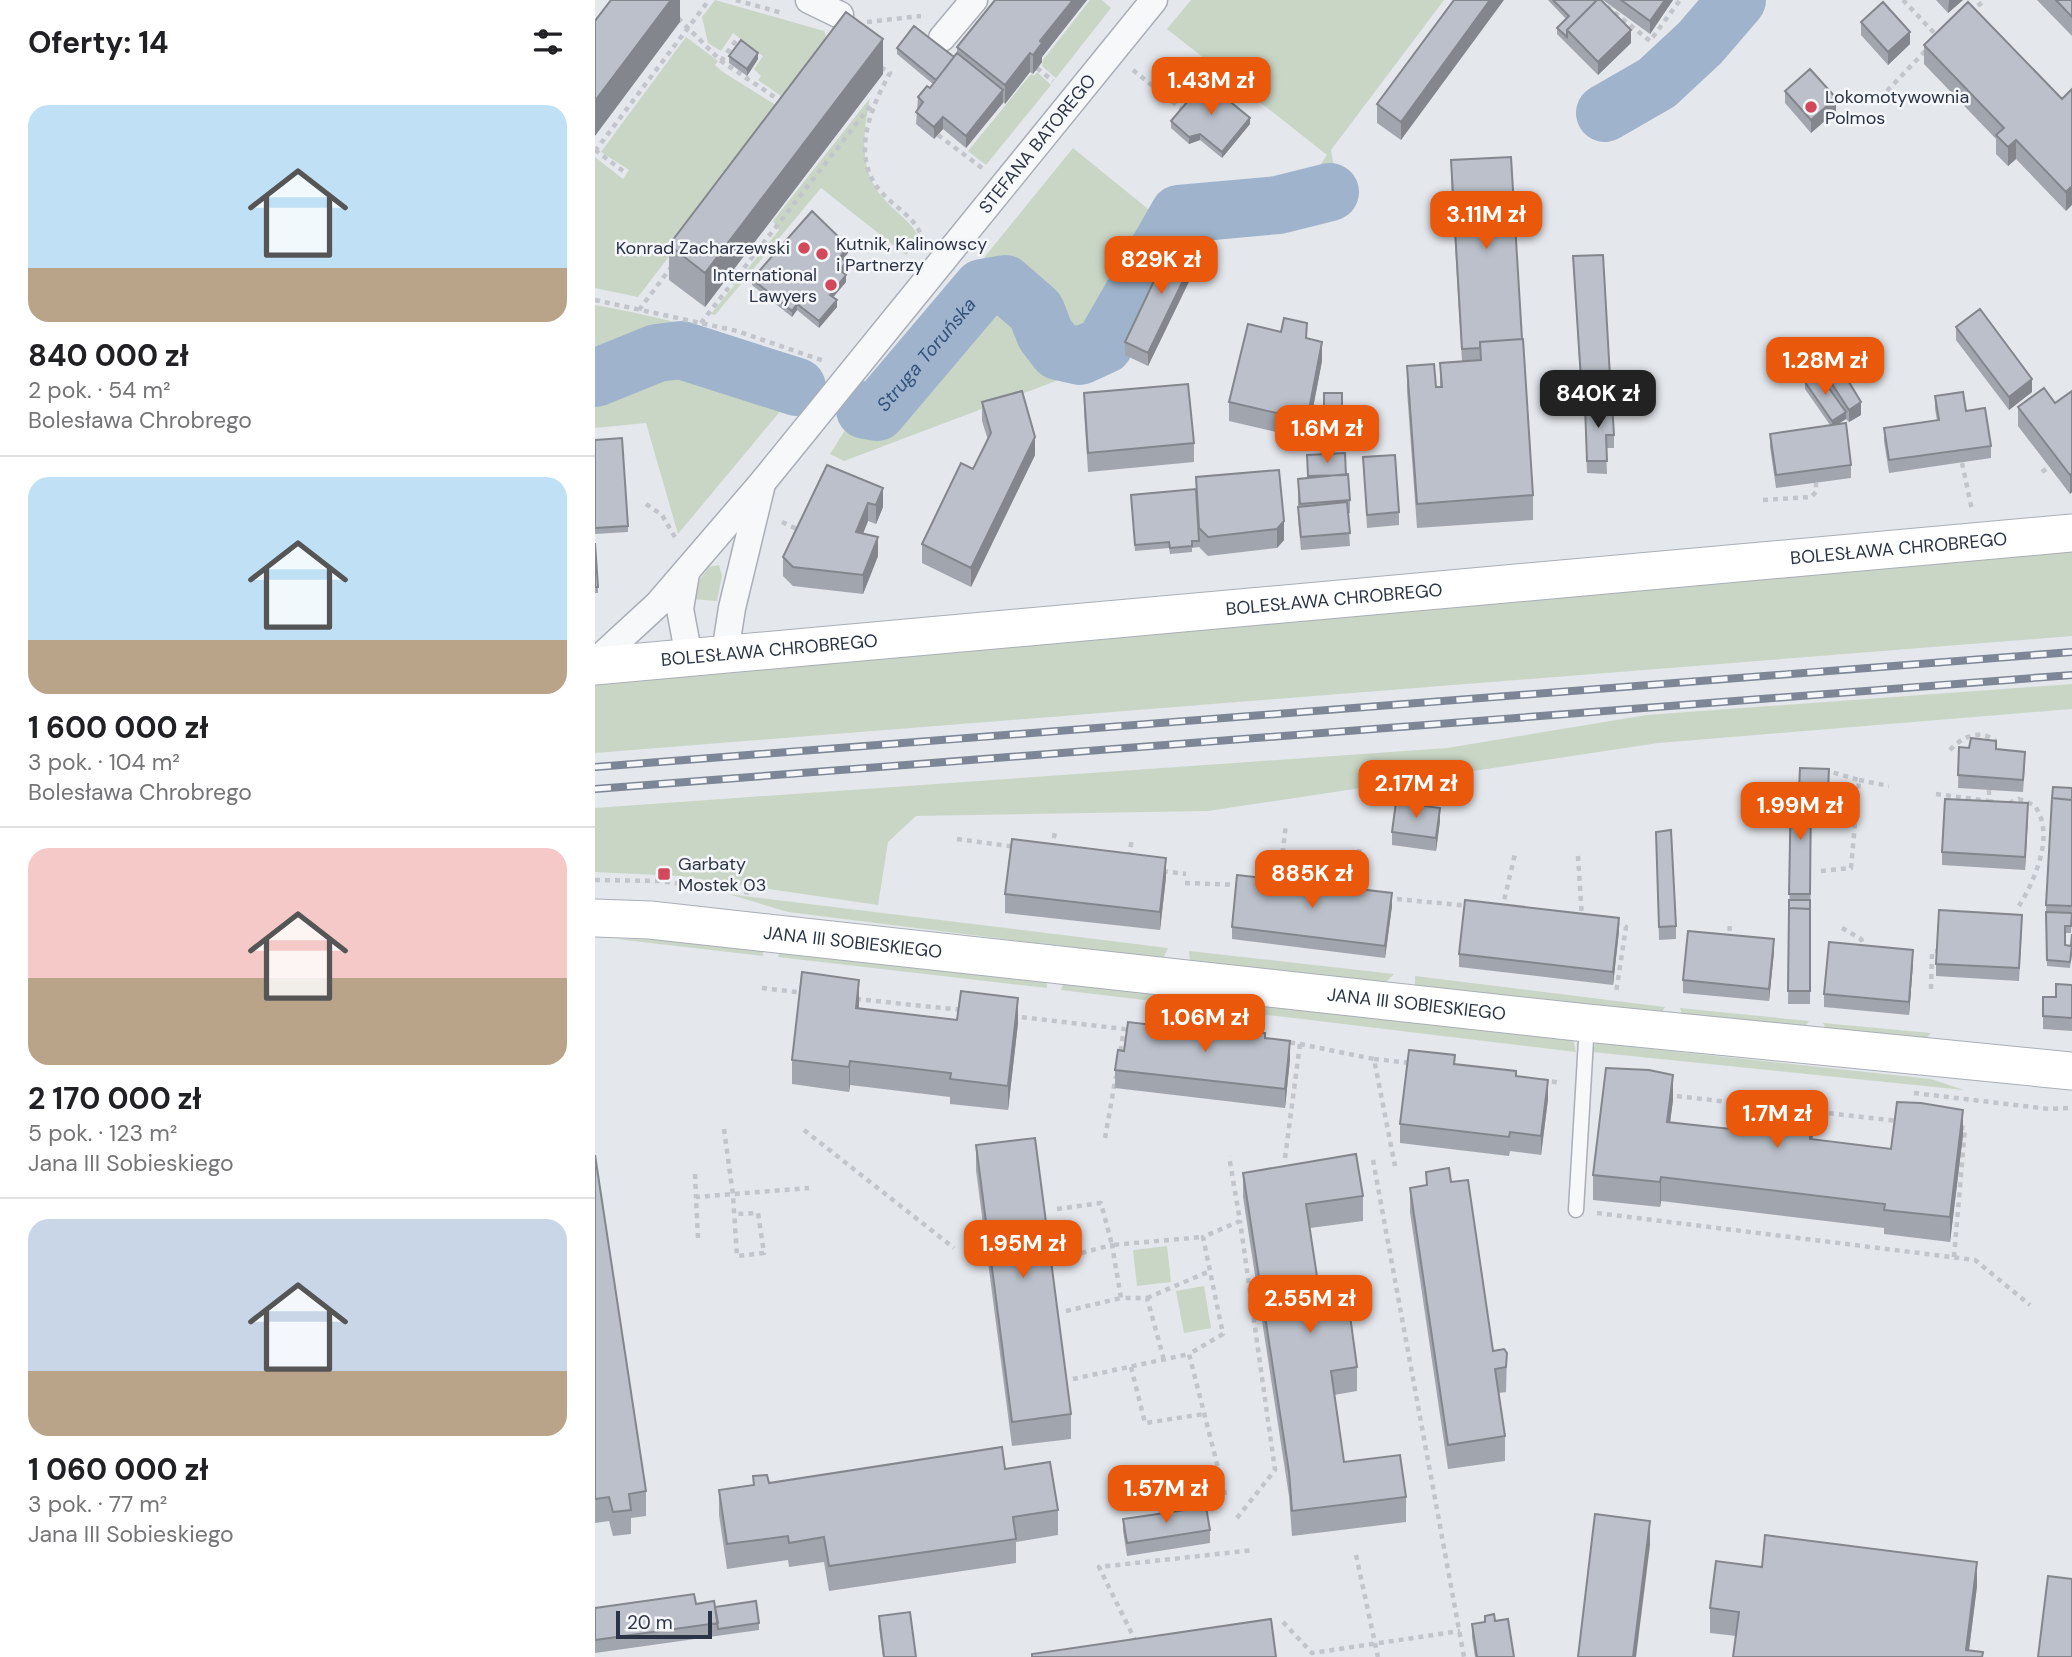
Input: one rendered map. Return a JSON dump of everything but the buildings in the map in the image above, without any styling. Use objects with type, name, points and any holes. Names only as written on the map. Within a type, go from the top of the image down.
[{"type":"street","points":[[809,0],[848,19]]},
{"type":"street","name":"STEFANA BATOREGO","points":[[595,664],[658,604],[682,559],[762,483],[1154,0]]},
{"type":"street","points":[[943,38],[969,6]]},
{"type":"street","name":"STEFANA BATOREGO","points":[[725,653],[731,608],[762,483]]},
{"type":"street","name":"BOLESŁAWA CHROBREGO","points":[[595,664],[2072,533]]},
{"type":"street","points":[[682,559],[680,609],[689,657]]},
{"type":"street","name":"JANA III SOBIESKIEGO","points":[[595,918],[664,921],[1587,1023],[2072,1071]]},
{"type":"lane","points":[[1576,1210],[1587,1023]]},
{"type":"path","points":[[627,174],[595,151],[709,0]]},
{"type":"path","points":[[1599,0],[1650,41],[1680,0]]},
{"type":"path","points":[[1903,0],[1938,37]]},
{"type":"path","points":[[1966,15],[1985,0]]},
{"type":"path","points":[[848,19],[969,6]]},
{"type":"path","points":[[672,13],[721,61],[791,109]]},
{"type":"path","points":[[1887,91],[1947,30]]},
{"type":"path","points":[[721,61],[737,39]]},
{"type":"path","points":[[659,48],[668,54]]},
{"type":"path","points":[[1037,68],[1056,84]]},
{"type":"path","points":[[1134,71],[1185,111]]},
{"type":"path","points":[[701,323],[875,98],[890,73]]},
{"type":"path","points":[[627,90],[635,99]]},
{"type":"path","points":[[875,98],[867,124],[866,155],[869,170],[881,192],[919,227],[924,246]]},
{"type":"path","points":[[596,132],[604,139]]},
{"type":"path","points":[[938,135],[986,171]]},
{"type":"path","points":[[639,310],[677,259]]},
{"type":"path","points":[[595,300],[737,331],[822,361]]},
{"type":"path","points":[[1962,463],[1973,518]]},
{"type":"path","points":[[2042,472],[2049,467]]},
{"type":"path","points":[[1763,500],[1811,497],[1816,492],[1816,483]]},
{"type":"path","points":[[646,504],[662,515],[682,559]]},
{"type":"path","points":[[775,533],[784,513]]},
{"type":"path","points":[[780,522],[803,532]]},
{"type":"path","points":[[1950,750],[1961,738],[1977,734],[1996,741]]},
{"type":"path","points":[[1828,771],[1889,786]]},
{"type":"path","points":[[1821,871],[1851,868],[1859,780]]},
{"type":"path","points":[[1989,790],[1989,802]]},
{"type":"path","points":[[1936,794],[1989,802],[2012,803],[2019,799],[2028,801],[2038,810],[2043,843],[2034,881],[2019,906]]},
{"type":"path","points":[[1286,824],[1277,890],[1291,888]]},
{"type":"path","points":[[1055,832],[1051,852],[1064,855]]},
{"type":"path","points":[[1128,866],[1132,838]]},
{"type":"path","points":[[957,839],[1024,849]]},
{"type":"path","points":[[1352,901],[1360,846]]},
{"type":"path","points":[[1501,917],[1515,854]]},
{"type":"path","points":[[1578,926],[1579,856]]},
{"type":"path","points":[[1151,870],[1186,874]]},
{"type":"path","points":[[1185,883],[1251,886]]},
{"type":"path","points":[[1342,892],[1366,895]]},
{"type":"path","points":[[1378,897],[1478,907]]},
{"type":"path","points":[[1491,908],[1503,909]]},
{"type":"path","points":[[1580,918],[1592,920]]},
{"type":"path","points":[[1728,948],[1730,921]]},
{"type":"path","points":[[1603,922],[1626,927],[1615,994]]},
{"type":"path","points":[[1842,928],[1865,944],[1869,959]]},
{"type":"path","points":[[1931,989],[1932,952],[1938,951]]},
{"type":"path","points":[[762,988],[815,994]]},
{"type":"path","points":[[842,997],[963,1011]]},
{"type":"path","points":[[1003,1015],[1138,1030]]},
{"type":"path","points":[[1119,1056],[1124,1029]]},
{"type":"path","points":[[1273,1041],[1413,1064]]},
{"type":"path","points":[[1286,1158],[1300,1044]]},
{"type":"path","points":[[1374,1059],[1395,1166]]},
{"type":"path","points":[[1105,1138],[1117,1070]]},
{"type":"path","points":[[1531,1079],[1583,1086]]},
{"type":"path","points":[[1665,1095],[1760,1105]]},
{"type":"path","points":[[1801,1110],[1910,1122]]},
{"type":"path","points":[[1951,1126],[1965,1128],[1954,1257]]},
{"type":"path","points":[[724,1129],[735,1214],[737,1256],[764,1253],[758,1213],[735,1214]]},
{"type":"path","points":[[804,1130],[954,1248]]},
{"type":"path","points":[[1229,1156],[1275,1470],[1237,1518]]},
{"type":"path","points":[[1373,1160],[1464,1657]]},
{"type":"path","points":[[695,1174],[698,1238]]},
{"type":"path","points":[[696,1198],[809,1188]]},
{"type":"path","points":[[1057,1209],[1101,1203],[1112,1245],[1121,1298]]},
{"type":"path","points":[[1576,1210],[1975,1260],[2030,1305]]},
{"type":"path","points":[[1062,1258],[1112,1245],[1203,1237],[1240,1221]]},
{"type":"path","points":[[1073,1378],[1189,1354],[1223,1334],[1203,1237]]},
{"type":"path","points":[[1066,1311],[1121,1298],[1147,1298],[1210,1271]]},
{"type":"path","points":[[1147,1298],[1164,1360]]},
{"type":"path","points":[[1189,1354],[1225,1495]]},
{"type":"path","points":[[1131,1367],[1145,1423],[1204,1414]]},
{"type":"path","points":[[1138,1646],[1099,1567],[1254,1550]]},
{"type":"path","points":[[1356,1555],[1378,1657]]},
{"type":"path","points":[[1283,1622],[1312,1653],[1460,1631]]},
{"type":"green space","points":[[715,0],[824,31],[830,46],[788,101],[758,80],[761,76],[754,69],[763,56],[733,33],[721,51],[708,43],[702,17]]},
{"type":"green space","points":[[1090,0],[1102,0],[1111,8],[1056,78],[1042,66],[1043,60]]},
{"type":"green space","points":[[1191,0],[1444,0],[1331,150],[1339,195],[1197,220],[1174,251],[1125,355],[844,461],[830,454],[849,424],[1073,148],[1153,213],[1174,189],[1278,195],[1311,179],[1327,155],[1167,29]]},
{"type":"green space","points":[[686,37],[718,61],[715,65],[723,72],[782,109],[638,297],[595,288],[595,157],[623,179],[629,170],[601,152]]},
{"type":"green space","points":[[1037,72],[1051,85],[986,165],[968,151],[1031,74],[1034,76]]},
{"type":"green space","points":[[870,98],[864,138],[869,175],[883,198],[908,222],[920,239],[906,255],[821,188],[715,315],[711,314],[779,230],[773,221]]},
{"type":"green space","points":[[595,305],[708,330],[817,367],[678,534],[646,423],[595,428]]},
{"type":"green space","points":[[2072,550],[2072,636],[595,753],[595,681]]},
{"type":"green space","points":[[719,565],[722,576],[717,601],[693,599],[700,579],[709,567]]},
{"type":"green space","points":[[2072,684],[2072,709],[1658,743],[1208,811],[916,816],[888,842],[878,905],[680,876],[595,872],[595,808],[1447,748],[1647,715]]},
{"type":"green space","points":[[728,894],[1168,948],[1163,959],[788,912]]},
{"type":"green space","points":[[616,939],[683,940],[763,947],[763,956]]},
{"type":"green space","points":[[782,948],[1046,978],[1047,988],[778,957]]},
{"type":"green space","points":[[1189,951],[1394,974],[1385,983],[1190,960]]},
{"type":"green space","points":[[1415,976],[1665,1007],[1660,1015],[1415,987]]},
{"type":"green space","points":[[1064,981],[1573,1039],[1576,1052],[1061,990]]},
{"type":"green space","points":[[1680,1008],[1809,1021],[1803,1030],[1683,1018]]},
{"type":"green space","points":[[1823,1023],[1931,1033],[1923,1042],[1827,1031]]},
{"type":"green space","points":[[1596,1043],[1931,1079],[1964,1090],[1592,1052]]},
{"type":"green space","points":[[1167,1246],[1171,1282],[1137,1286],[1133,1250]]},
{"type":"green space","points":[[1204,1286],[1211,1328],[1184,1333],[1176,1291]]},
{"type":"waterway","name":"Struga Toruńska","points":[[1605,113],[1657,83],[1700,43],[1737,0]]},
{"type":"waterway","name":"Struga Toruńska","points":[[865,410],[877,412],[982,288],[1005,284],[1036,311],[1045,334],[1058,351],[1080,356],[1104,345],[1179,214],[1278,205],[1330,192]]},
{"type":"waterway","name":"Struga Toruńska","points":[[595,378],[657,353],[681,350],[797,387]]},
{"type":"railway","points":[[595,767],[2072,652]]},
{"type":"railway","points":[[595,789],[2072,675]]},
{"type":"place","name":"Lokomotywownia Polmos","points":[[1811,107]]},
{"type":"place","name":"Konrad Zacharzewski","points":[[804,248]]},
{"type":"place","name":"Kutnik, Kalinowscy i Partnerzy","points":[[822,254]]},
{"type":"place","name":"International Lawyers","points":[[831,285]]},
{"type":"place","name":"Garbaty Mostek 03","points":[[664,874]]}]
